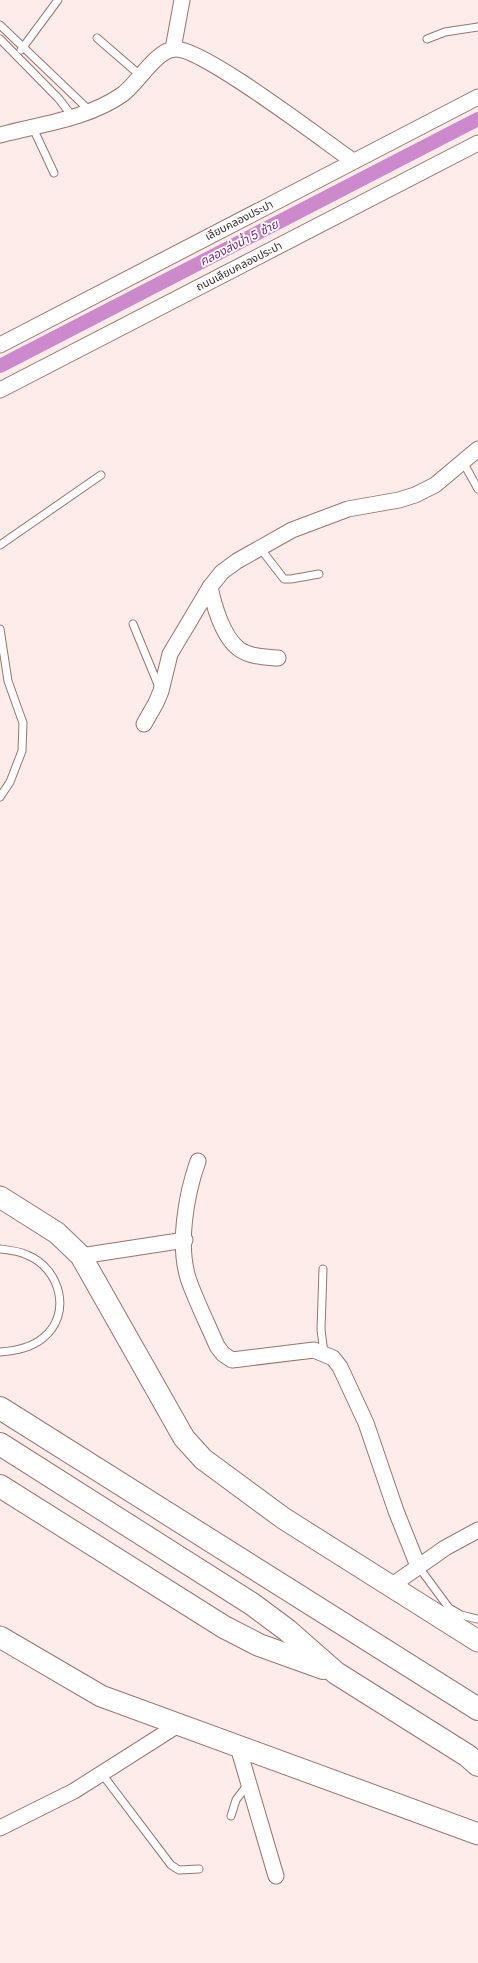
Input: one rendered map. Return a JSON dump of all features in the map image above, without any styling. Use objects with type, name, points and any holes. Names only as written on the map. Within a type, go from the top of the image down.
[{"type":"highway","points":[[0,1408],[478,1709]]},
{"type":"highway","points":[[0,1444],[252,1604],[287,1630],[336,1673],[475,1761]]},
{"type":"highway","points":[[0,1486],[224,1627],[260,1645],[336,1673]]},
{"type":"main road","points":[[0,1197],[57,1233],[81,1256],[184,1438],[203,1459],[282,1518],[478,1641]]},
{"type":"main road","points":[[0,1637],[101,1696],[478,1834]]},
{"type":"street","points":[[173,48],[182,0]]},
{"type":"street","points":[[0,135],[90,111],[123,93],[159,56],[173,48],[184,49],[212,63],[353,162]]},
{"type":"street","name":"เลียบคลองประปา","points":[[0,345],[478,96]]},
{"type":"street","name":"ถนนเลียบคลองประปา","points":[[0,390],[478,143]]},
{"type":"street","points":[[144,724],[156,704],[161,691],[170,654],[210,587],[222,572],[292,530],[321,517],[348,508],[399,500],[416,495],[435,485],[478,449]]},
{"type":"street","points":[[210,587],[221,621],[235,645],[245,652],[259,656],[278,658]]},
{"type":"street","points":[[198,1161],[189,1187],[185,1209],[185,1265],[189,1281],[217,1346],[223,1354],[232,1360],[314,1350],[333,1358],[340,1367],[366,1423],[396,1511],[418,1566]]},
{"type":"street","points":[[81,1256],[185,1240]]},
{"type":"street","points":[[391,1586],[444,1548],[478,1530]]},
{"type":"street","points":[[0,1828],[74,1791],[178,1725]]},
{"type":"street","points":[[238,1747],[276,1876]]},
{"type":"lane","points":[[17,55],[58,0]]},
{"type":"lane","points":[[0,25],[90,111]]},
{"type":"lane","points":[[427,39],[445,32],[478,27]]},
{"type":"lane","points":[[0,38],[59,99],[72,116]]},
{"type":"lane","points":[[97,38],[141,76]]},
{"type":"lane","points":[[32,126],[54,173]]},
{"type":"lane","points":[[463,462],[478,489]]},
{"type":"lane","points":[[0,545],[101,475]]},
{"type":"lane","points":[[260,548],[284,579],[319,574]]},
{"type":"lane","points":[[133,624],[161,691]]},
{"type":"lane","points":[[0,629],[8,681],[23,723],[22,751],[10,782],[0,797]]},
{"type":"lane","points":[[0,1249],[28,1255],[45,1266],[53,1275],[60,1298],[60,1309],[56,1320],[44,1338],[24,1348],[0,1352]]},
{"type":"lane","points":[[323,1269],[321,1330],[324,1353]]},
{"type":"lane","points":[[0,1400],[28,1426]]},
{"type":"lane","points":[[418,1566],[449,1608],[461,1615],[477,1619]]},
{"type":"lane","points":[[102,1774],[171,1865],[179,1870],[199,1869]]},
{"type":"lane","points":[[231,1816],[236,1800],[249,1782]]},
{"type":"waterway","name":"คลองส่งน้ำ 5 ซ้าย","points":[[0,366],[478,119]]}]
